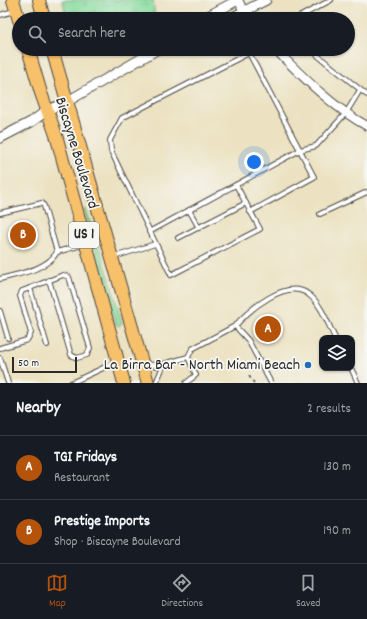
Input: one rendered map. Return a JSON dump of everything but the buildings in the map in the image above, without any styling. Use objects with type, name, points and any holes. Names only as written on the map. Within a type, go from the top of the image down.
[{"type":"main road","points":[[38,0],[42,12]]},
{"type":"main road","name":"Biscayne Boulevard","points":[[30,56],[41,93],[48,110],[124,383]]},
{"type":"main road","name":"Biscayne Boulevard","points":[[54,56],[148,383]]},
{"type":"main road","points":[[118,361],[141,358]]},
{"type":"street","points":[[215,12],[238,0],[244,12]]},
{"type":"street","points":[[250,12],[266,0]]},
{"type":"street","points":[[0,138],[31,122],[48,110],[68,101],[146,56]]},
{"type":"street","points":[[282,56],[301,75],[346,113],[367,126]]},
{"type":"lane","points":[[308,12],[331,0]]},
{"type":"lane","points":[[0,14],[16,10]]},
{"type":"lane","points":[[236,185],[260,230],[171,275],[111,151],[110,140],[122,118],[243,56]]},
{"type":"lane","points":[[250,212],[314,178],[251,56]]},
{"type":"lane","points":[[318,56],[367,95]]},
{"type":"lane","points":[[149,232],[300,150],[316,146],[346,113],[360,90]]},
{"type":"lane","points":[[320,214],[367,192]]},
{"type":"lane","points":[[0,214],[42,203],[57,252]]},
{"type":"lane","points":[[178,238],[246,203]]},
{"type":"lane","points":[[189,210],[199,228]]},
{"type":"lane","points":[[0,279],[33,269],[52,259],[57,252],[86,244]]},
{"type":"lane","points":[[112,257],[155,244]]},
{"type":"lane","points":[[0,348],[27,340],[30,337],[31,333],[20,296],[22,291],[63,274],[69,277],[90,348],[87,355],[77,358],[71,355],[50,280]]},
{"type":"lane","points":[[30,288],[47,345]]},
{"type":"lane","points":[[141,358],[157,366],[188,357],[192,349],[235,326],[256,306],[280,292],[296,289],[309,294],[314,300],[333,335]]},
{"type":"lane","points":[[0,311],[8,338]]},
{"type":"lane","points":[[235,326],[248,340],[271,383]]},
{"type":"lane","points":[[186,383],[196,375],[188,357]]},
{"type":"lane","points":[[0,358],[8,383]]},
{"type":"lane","points":[[71,383],[108,364],[118,361]]},
{"type":"lane","points":[[156,383],[164,364]]},
{"type":"lane","points":[[352,371],[358,383]]},
{"type":"path","points":[[249,376],[254,383]]},
{"type":"green space","points":[[62,0],[153,0],[154,12],[66,12]]},
{"type":"green space","points":[[86,209],[109,277],[122,323],[119,326],[116,324],[84,210]]},
{"type":"place","name":"Prestige Imports","points":[[23,235]]},
{"type":"place","name":"TGI Fridays","points":[[268,329]]},
{"type":"place","name":"La Birra Bar - North Miami Beach","points":[[308,365]]}]
